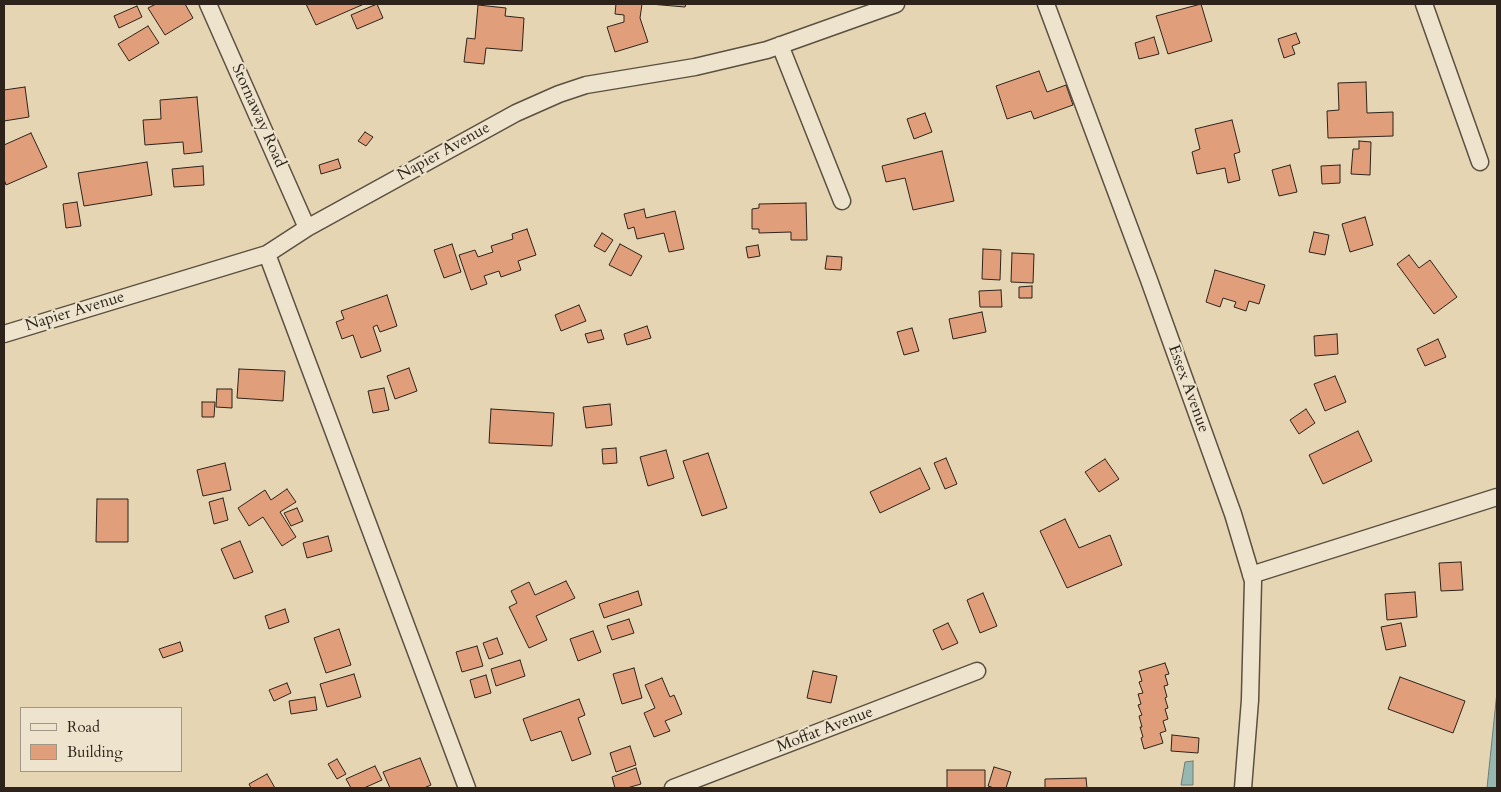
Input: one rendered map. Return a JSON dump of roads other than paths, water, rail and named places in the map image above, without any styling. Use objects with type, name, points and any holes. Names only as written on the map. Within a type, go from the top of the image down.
[{"type":"street","name":"Stornaway Road","points":[[208,4],[307,228]]},
{"type":"street","name":"Napier Avenue","points":[[4,334],[267,254],[307,228],[539,101],[586,85],[695,67],[780,45],[896,4]]},
{"type":"street","name":"Essex Avenue","points":[[1046,4],[1156,298],[1233,514],[1253,581],[1251,691],[1243,788]]},
{"type":"street","points":[[1424,4],[1480,162]]},
{"type":"street","points":[[780,45],[842,200]]},
{"type":"street","points":[[267,254],[467,788]]},
{"type":"street","points":[[1251,575],[1497,497]]},
{"type":"street","name":"Moffat Avenue","points":[[673,788],[977,672]]},
{"type":"water","points":[[1497,692],[1497,788],[1487,788]]},
{"type":"water","points":[[1193,761],[1193,785],[1181,785],[1185,762]]}]
